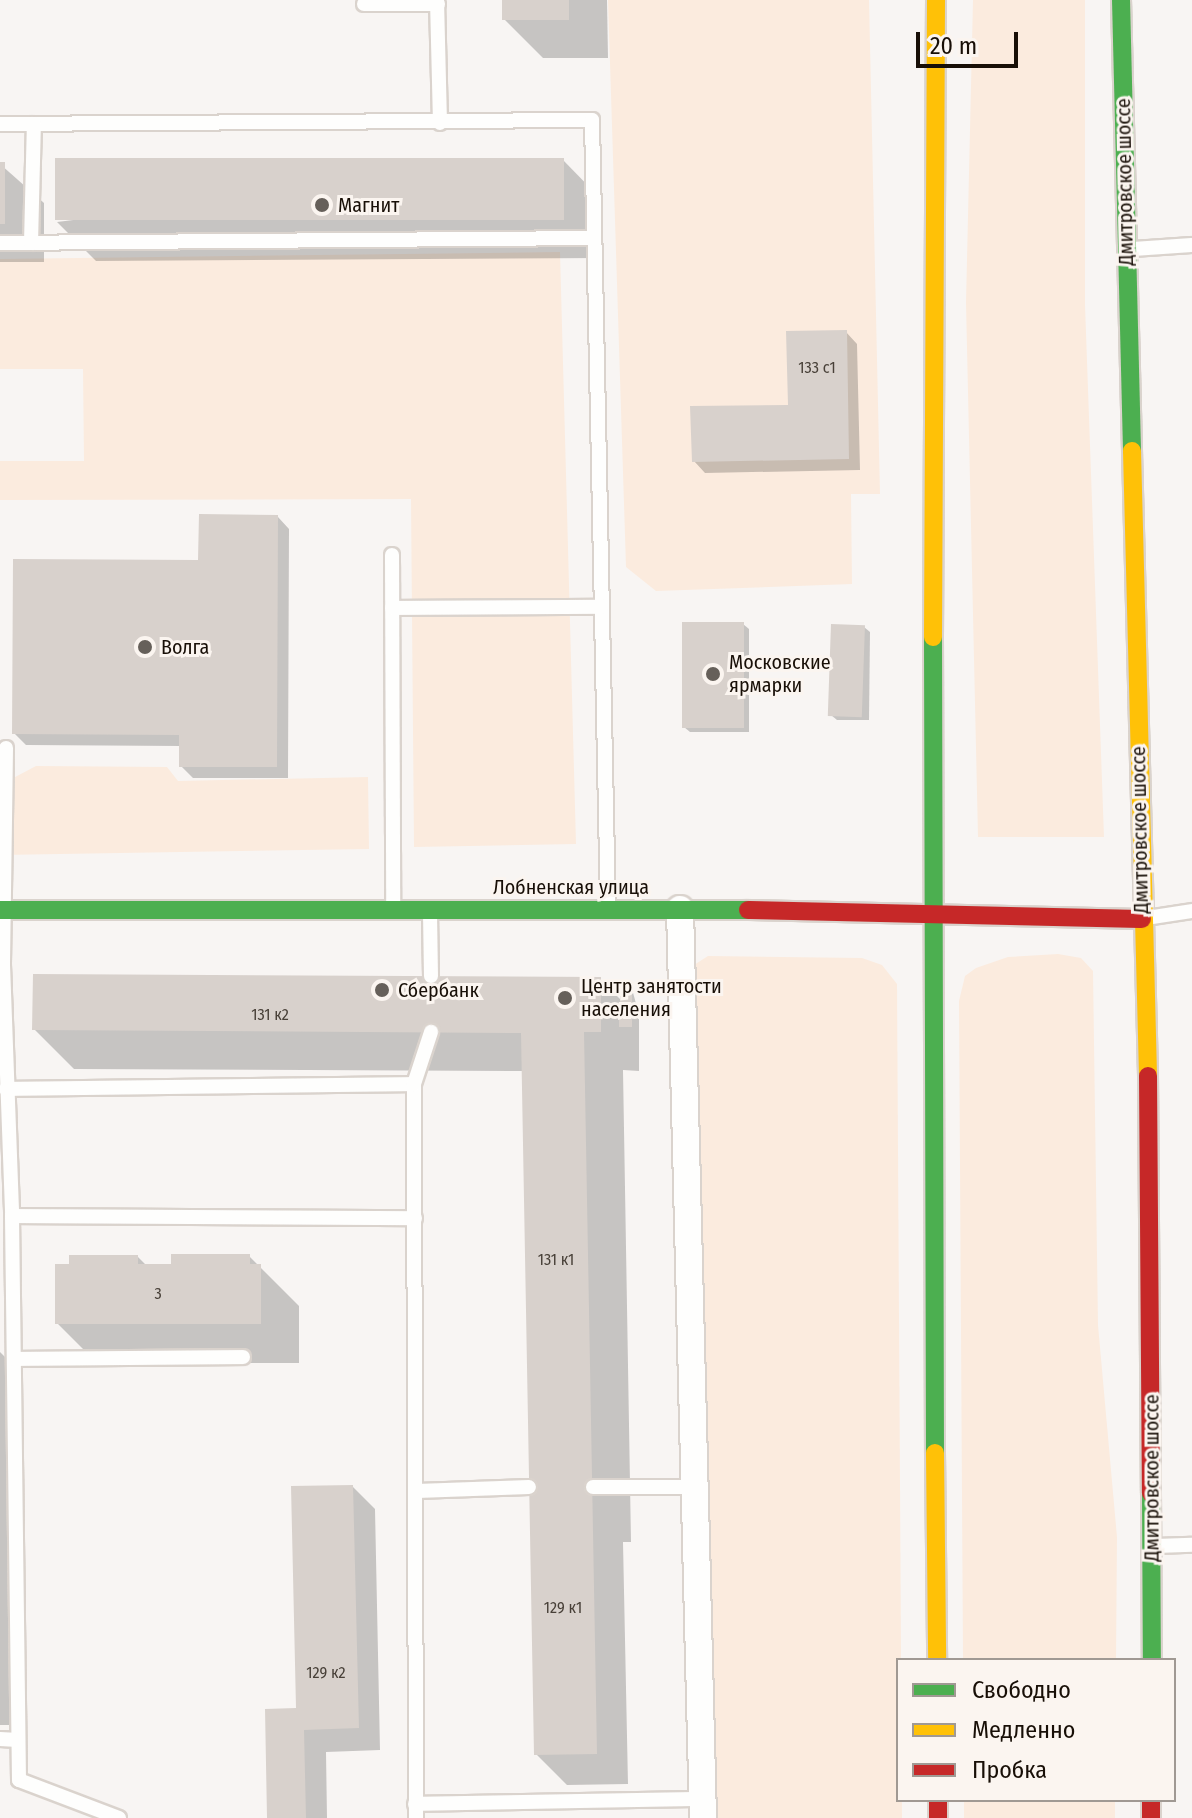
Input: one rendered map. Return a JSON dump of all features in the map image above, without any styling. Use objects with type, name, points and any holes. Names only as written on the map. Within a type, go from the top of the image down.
[{"type":"main road","points":[[936,0],[932,915],[937,1658]]},
{"type":"main road","name":"Дмитровское шоссе","points":[[1121,0],[1150,1151],[1152,1658]]},
{"type":"main road","name":"Лобненская улица","points":[[2,910],[680,909],[1142,919]]},
{"type":"street","points":[[680,909],[703,1808]]},
{"type":"lane","points":[[364,4],[438,2],[440,123]]},
{"type":"lane","points":[[0,124],[592,120],[608,909]]},
{"type":"lane","points":[[31,243],[34,124]]},
{"type":"lane","points":[[0,243],[593,238]]},
{"type":"lane","points":[[1127,249],[1192,245]]},
{"type":"lane","points":[[392,555],[393,909]]},
{"type":"lane","points":[[392,608],[601,607]]},
{"type":"lane","points":[[6,748],[2,910],[12,1216],[6,1296],[14,1359],[19,1780],[119,1818]]},
{"type":"lane","points":[[430,910],[431,976]]},
{"type":"lane","points":[[1142,919],[1192,911]]},
{"type":"lane","points":[[431,1032],[414,1084],[416,1811],[703,1808]]},
{"type":"lane","points":[[6,1089],[414,1084]]},
{"type":"lane","points":[[12,1216],[415,1218]]},
{"type":"lane","points":[[14,1359],[243,1357]]},
{"type":"lane","points":[[417,1491],[529,1487]]},
{"type":"lane","points":[[593,1487],[693,1487]]},
{"type":"lane","points":[[1152,1546],[1192,1545]]},
{"type":"lane","points":[[0,1739],[18,1740]]},
{"type":"shaded area","points":[[608,0],[869,0],[880,494],[851,494],[852,584],[656,591],[626,567]]},
{"type":"shaded area","points":[[973,0],[1085,0],[1085,305],[1104,837],[978,837],[966,303]]},
{"type":"shaded area","points":[[560,252],[576,844],[414,847],[411,499],[0,500],[0,461],[84,461],[83,369],[0,369],[0,259]]},
{"type":"shaded area","points":[[36,766],[167,767],[178,781],[368,777],[369,849],[0,855],[0,785]]},
{"type":"shaded area","points":[[1058,954],[1081,958],[1093,971],[1098,1325],[1117,1537],[1116,1658],[963,1658],[959,1001],[965,976],[976,968],[1008,957]]},
{"type":"shaded area","points":[[708,956],[862,958],[882,965],[897,984],[901,1658],[896,1658],[896,1802],[902,1802],[902,1818],[715,1818],[694,965]]},
{"type":"shaded area","points":[[964,1802],[1115,1802],[1115,1818],[964,1818]]},
{"type":"building","points":[[502,0],[569,0],[569,20],[502,20]]},
{"type":"building","points":[[55,158],[564,158],[564,220],[55,220]]},
{"type":"building","points":[[0,162],[5,162],[5,224],[0,224]]},
{"type":"building","points":[[847,330],[849,459],[692,462],[690,406],[788,405],[786,331]]},
{"type":"building","name":"Волга","points":[[199,514],[278,515],[277,767],[179,767],[179,735],[12,734],[13,559],[198,560]]},
{"type":"building","name":"Московские ярмарки","points":[[682,622],[744,622],[744,728],[682,728]]},
{"type":"building","points":[[831,624],[865,625],[862,717],[828,716]]},
{"type":"building","points":[[33,974],[601,977],[601,1032],[584,1032],[597,1754],[534,1755],[521,1033],[32,1030]]},
{"type":"building","points":[[620,987],[632,987],[632,1003],[620,1003]]},
{"type":"building","points":[[619,1011],[632,1011],[632,1027],[619,1027]]},
{"type":"building","points":[[171,1254],[250,1254],[250,1264],[261,1264],[261,1324],[55,1324],[55,1264],[69,1264],[69,1255],[138,1255],[138,1264],[171,1264]]},
{"type":"building","points":[[353,1485],[359,1728],[304,1730],[306,1818],[267,1818],[265,1709],[296,1708],[291,1486]]},
{"type":"traffic: fast","points":[[1121,0],[1132,451]]},
{"type":"traffic: fast","points":[[933,637],[935,1453]]},
{"type":"traffic: fast","points":[[0,910],[748,910]]},
{"type":"traffic: fast","points":[[1151,1493],[1152,1658]]},
{"type":"traffic: slow","points":[[933,637],[936,0]]},
{"type":"traffic: slow","points":[[1132,451],[1148,1076]]},
{"type":"traffic: slow","points":[[935,1453],[937,1658]]},
{"type":"traffic: jam","points":[[748,910],[1142,919]]},
{"type":"traffic: jam","points":[[1148,1076],[1151,1493]]},
{"type":"traffic: jam","points":[[938,1802],[938,1818]]},
{"type":"traffic: jam","points":[[1151,1802],[1151,1818]]},
{"type":"place","name":"Магнит","points":[[322,205]]},
{"type":"place","name":"Волга","points":[[145,647]]},
{"type":"place","name":"Московские ярмарки","points":[[713,674]]},
{"type":"place","name":"Сбербанк","points":[[382,990]]},
{"type":"place","name":"Центр занятости населения","points":[[565,998]]}]
